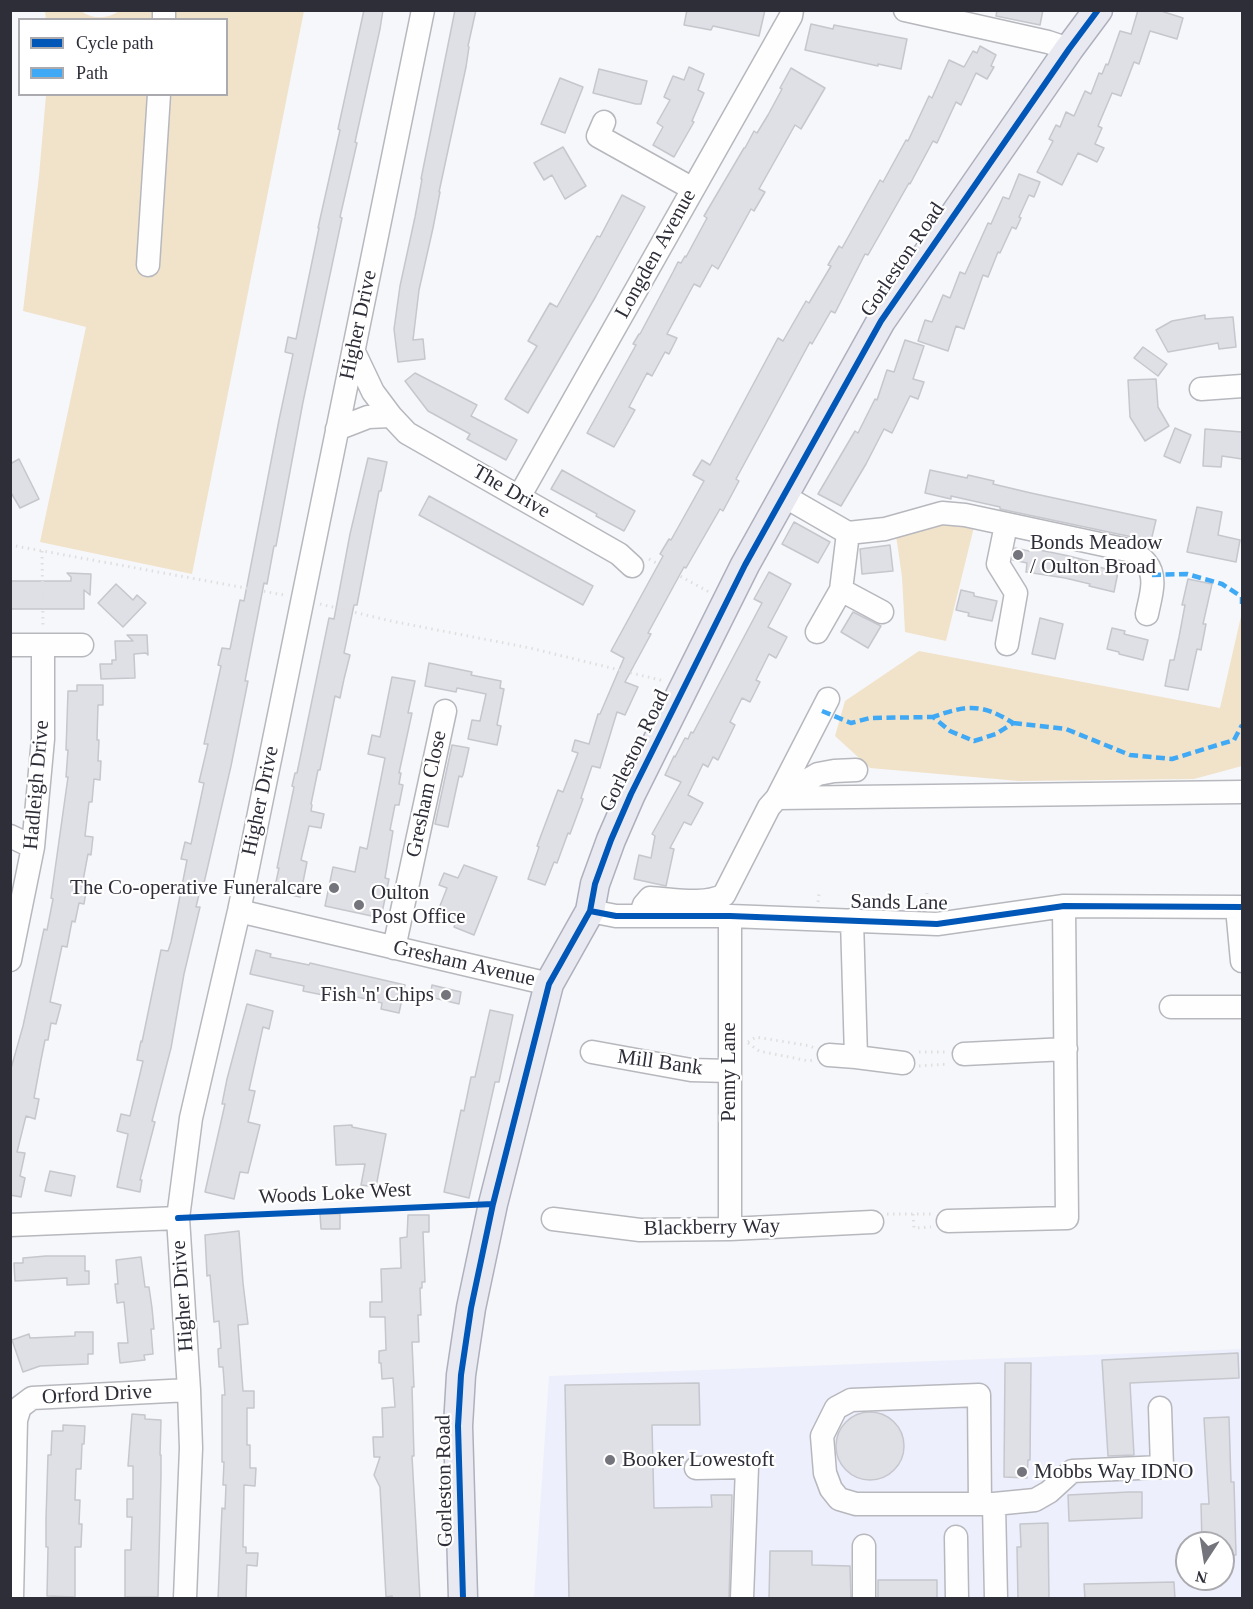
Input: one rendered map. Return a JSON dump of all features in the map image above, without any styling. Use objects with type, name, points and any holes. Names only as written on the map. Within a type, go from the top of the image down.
[{"type":"main road","name":"Gorleston Road","points":[[463,1599],[458,1426],[461,1375],[471,1308],[493,1204],[549,984],[590,911],[595,884],[610,840],[682,690],[727,601],[881,321],[1098,10]]},
{"type":"street","name":"Higher Drive","points":[[185,1599],[191,1448],[178,1218],[191,1118],[239,911],[423,10]]},
{"type":"street","name":"Longden Avenue","points":[[519,497],[791,16],[792,10]]},
{"type":"street","points":[[905,10],[963,17],[1069,49]]},
{"type":"street","points":[[148,265],[159,96]]},
{"type":"street","points":[[604,122],[598,136],[693,189]]},
{"type":"street","name":"The Drive","points":[[354,352],[374,392],[391,416],[407,433],[619,554],[632,566]]},
{"type":"street","points":[[1202,389],[1242,387]]},
{"type":"street","points":[[337,429],[368,417],[391,416]]},
{"type":"street","points":[[784,496],[848,533],[885,529],[942,513],[965,515],[1132,551],[1147,564],[1152,575],[1147,614]]},
{"type":"street","points":[[1006,525],[998,564],[1016,593],[1007,644]]},
{"type":"street","points":[[817,632],[841,590],[848,533]]},
{"type":"street","points":[[841,590],[882,612]]},
{"type":"street","points":[[10,645],[82,645]]},
{"type":"street","name":"Hadleigh Drive","points":[[10,960],[33,847],[44,739],[44,645]]},
{"type":"street","points":[[640,916],[644,905],[650,898],[716,900],[724,896],[828,699]]},
{"type":"street","name":"Gresham Close","points":[[394,948],[445,711]]},
{"type":"street","points":[[780,792],[818,774],[856,770]]},
{"type":"street","points":[[780,792],[1242,792]]},
{"type":"street","points":[[10,836],[33,847]]},
{"type":"street","points":[[948,1221],[1067,1218],[1064,906]]},
{"type":"street","name":"Sands Lane","points":[[590,911],[616,916],[730,915],[937,924],[1064,906],[1240,908]]},
{"type":"street","points":[[1240,908],[1242,962]]},
{"type":"street","name":"Gresham Avenue","points":[[239,911],[549,984]]},
{"type":"street","name":"Penny Lane","points":[[730,915],[730,1229]]},
{"type":"street","points":[[852,920],[856,1057]]},
{"type":"street","points":[[1171,1007],[1242,1007]]},
{"type":"street","points":[[964,1054],[1066,1049]]},
{"type":"street","name":"Mill Bank","points":[[592,1052],[691,1070],[729,1071]]},
{"type":"street","points":[[829,1055],[903,1064]]},
{"type":"street","points":[[10,1225],[178,1218]]},
{"type":"street","name":"Blackberry Way","points":[[553,1219],[640,1230],[730,1229],[872,1222]]},
{"type":"street","name":"Orford Drive","points":[[12,1599],[16,1420],[20,1407],[32,1398],[189,1390]]},
{"type":"street","points":[[996,1599],[987,1504],[979,1395],[851,1400],[836,1408],[822,1436],[825,1473],[831,1489],[839,1499],[856,1504],[987,1504],[1035,1500],[1049,1492],[1072,1471],[1162,1467],[1160,1408]]},
{"type":"street","points":[[696,1468],[747,1467],[742,1599]]},
{"type":"street","points":[[956,1537],[957,1599]]},
{"type":"street","points":[[864,1546],[864,1599]]},
{"type":"path","points":[[10,545],[284,594],[391,621],[575,658],[671,683],[682,690]]},
{"type":"path","points":[[42,551],[44,645]]},
{"type":"path","points":[[632,566],[643,556],[727,601]]},
{"type":"path","points":[[927,893],[927,906]]},
{"type":"path","points":[[818,902],[819,894]]},
{"type":"path","points":[[875,903],[876,894]]},
{"type":"path","points":[[756,1037],[810,1046],[829,1055],[809,1061],[759,1051],[747,1042],[756,1037]]},
{"type":"path","points":[[903,1064],[916,1052],[943,1051],[964,1054]]},
{"type":"path","points":[[903,1064],[919,1066],[955,1064],[964,1054]]},
{"type":"path","points":[[872,1222],[883,1214],[913,1214],[941,1214],[948,1221],[942,1227],[914,1228],[913,1214]]},
{"type":"shaded area","points":[[120,10],[304,11],[192,574],[40,542],[86,327],[23,311],[46,96],[228,96],[228,18],[46,18],[45,11],[81,11],[91,16],[101,17]]},
{"type":"shaded area","points":[[947,524],[974,527],[946,641],[905,632],[902,577],[896,535]]},
{"type":"shaded area","points":[[1242,612],[1242,766],[1194,779],[1019,781],[870,768],[835,736],[845,701],[919,651],[1220,708]]},
{"type":"shaded area","points":[[1242,1349],[1242,1598],[534,1598],[549,1376]]},
{"type":"building","points":[[364,10],[383,10],[380,29],[355,142],[357,143],[340,217],[342,218],[303,402],[276,546],[274,546],[267,584],[264,583],[231,766],[204,883],[202,882],[196,907],[200,907],[184,974],[171,1048],[152,1121],[155,1122],[140,1180],[142,1180],[140,1192],[117,1187],[128,1134],[117,1131],[121,1114],[130,1116],[143,1061],[137,1060],[161,950],[168,951],[171,942],[187,860],[181,859],[185,842],[191,844],[204,783],[199,782],[208,744],[204,744],[221,666],[218,665],[222,648],[230,649],[240,600],[244,601],[293,354],[285,352],[288,337],[296,339]]},
{"type":"building","points":[[455,10],[476,10],[419,290],[413,340],[423,339],[425,359],[398,362],[394,329],[400,286]]},
{"type":"building","points":[[687,10],[765,10],[759,36],[713,26],[711,30],[684,25]]},
{"type":"building","points":[[997,10],[1043,10],[1040,25],[996,16]]},
{"type":"building","points":[[1138,10],[1158,10],[1183,18],[1177,39],[1150,31],[1139,64],[1134,62],[1121,96],[1112,93],[1098,126],[1102,128],[1095,144],[1104,148],[1097,162],[1078,153],[1062,185],[1037,172],[1053,141],[1049,139],[1056,125],[1060,127],[1066,112],[1074,116],[1085,91],[1091,94],[1099,73],[1102,74],[1106,64],[1108,65],[1120,31],[1131,34]]},
{"type":"building","points":[[811,24],[833,29],[834,25],[907,39],[901,69],[805,50]]},
{"type":"building","points":[[980,46],[996,55],[991,66],[994,67],[987,79],[976,73],[961,105],[956,102],[937,143],[933,141],[868,255],[865,254],[835,313],[831,311],[812,344],[810,342],[736,479],[739,481],[723,511],[720,509],[686,568],[684,567],[648,633],[651,634],[625,682],[638,687],[625,715],[617,712],[600,768],[592,766],[581,798],[583,799],[557,863],[554,862],[545,885],[528,879],[539,847],[537,846],[558,790],[563,792],[578,753],[572,751],[575,740],[589,744],[598,714],[600,714],[624,658],[611,651],[663,556],[660,554],[669,539],[671,540],[704,481],[693,475],[702,460],[710,465],[778,338],[783,341],[806,301],[809,303],[831,266],[828,265],[839,246],[842,248],[880,180],[883,182],[906,140],[908,141],[929,96],[932,98],[949,60],[964,67],[973,51],[977,53]]},
{"type":"building","points":[[689,67],[704,74],[698,90],[704,93],[692,121],[694,122],[674,157],[653,145],[663,127],[657,123],[670,100],[664,97],[673,76],[684,80]]},
{"type":"building","points":[[791,68],[825,88],[801,129],[795,125],[759,189],[765,192],[754,211],[751,209],[718,269],[712,265],[700,287],[694,284],[667,334],[677,338],[669,354],[665,352],[652,376],[647,373],[629,407],[635,410],[614,447],[587,433],[636,345],[633,344],[678,262],[681,263],[686,257],[707,218],[704,216],[754,131],[757,133],[768,115]]},
{"type":"building","points":[[599,69],[647,81],[641,104],[593,93]]},
{"type":"building","points":[[560,78],[583,87],[565,133],[541,124]]},
{"type":"building","points":[[563,147],[586,186],[565,199],[552,175],[544,180],[534,163]]},
{"type":"building","points":[[1019,174],[1040,182],[1034,197],[1029,195],[1016,229],[1012,227],[1000,253],[998,252],[988,277],[983,275],[964,329],[956,326],[948,351],[918,341],[925,320],[932,322],[943,295],[950,298],[960,272],[965,274],[988,223],[991,224],[1003,197],[1009,199]]},
{"type":"building","points":[[622,195],[645,207],[528,413],[505,399],[537,346],[528,341],[550,303],[557,307],[597,236],[600,237]]},
{"type":"building","points":[[1205,315],[1205,319],[1233,317],[1236,347],[1219,349],[1218,343],[1168,352],[1156,330],[1172,321]]},
{"type":"building","points":[[905,340],[924,346],[913,379],[924,382],[918,399],[910,396],[892,433],[884,429],[841,506],[818,494],[855,431],[858,433],[875,399],[877,400],[887,370],[894,372]]},
{"type":"building","points":[[1143,347],[1167,364],[1158,376],[1134,358]]},
{"type":"building","points":[[415,373],[477,405],[471,416],[517,440],[506,460],[467,439],[470,434],[428,411],[405,381]]},
{"type":"building","points":[[1156,379],[1158,407],[1169,426],[1145,441],[1130,417],[1128,380]]},
{"type":"building","points":[[1175,428],[1191,435],[1180,463],[1164,456]]},
{"type":"building","points":[[1205,429],[1242,432],[1242,459],[1222,456],[1221,467],[1203,466]]},
{"type":"building","points":[[368,458],[387,462],[381,491],[379,491],[357,605],[354,605],[344,653],[350,655],[340,698],[335,696],[311,804],[311,811],[324,814],[321,828],[309,826],[301,860],[307,862],[300,897],[274,891],[279,868],[277,868],[294,787],[292,786],[295,773],[297,773],[329,618],[334,619],[350,534]]},
{"type":"building","points":[[19,459],[39,499],[20,508],[10,491],[10,464]]},
{"type":"building","points":[[562,470],[635,511],[624,531],[551,489]]},
{"type":"building","points":[[930,470],[967,478],[968,475],[994,481],[993,484],[1156,520],[1151,541],[1000,509],[1000,507],[951,496],[951,499],[925,493]]},
{"type":"building","points":[[429,496],[593,586],[583,605],[419,515]]},
{"type":"building","points":[[1197,507],[1222,512],[1218,535],[1240,540],[1236,562],[1187,552]]},
{"type":"building","points":[[794,522],[830,542],[818,563],[782,544]]},
{"type":"building","points":[[890,545],[893,571],[862,574],[860,549]]},
{"type":"building","points":[[1015,548],[1029,551],[1030,548],[1069,556],[1118,572],[1114,592],[1065,578],[1026,572],[1027,563],[1013,560]]},
{"type":"building","points":[[769,572],[791,584],[768,627],[787,637],[776,658],[769,654],[756,680],[760,682],[750,702],[742,698],[730,722],[735,725],[718,760],[713,757],[708,767],[703,764],[688,795],[703,803],[691,825],[684,822],[670,848],[674,849],[666,886],[634,879],[639,855],[651,858],[655,836],[652,834],[681,782],[665,775],[685,738],[688,739],[691,732],[693,733],[762,603],[754,599]]},
{"type":"building","points":[[67,573],[91,574],[90,595],[84,590],[84,609],[10,609],[10,581],[71,581]]},
{"type":"building","points":[[1188,579],[1212,584],[1203,624],[1206,624],[1201,650],[1197,649],[1188,690],[1165,686],[1170,660],[1174,660],[1179,637],[1185,605],[1182,605]]},
{"type":"building","points":[[116,584],[133,600],[137,595],[146,603],[123,627],[98,603]]},
{"type":"building","points":[[961,590],[974,593],[974,596],[997,601],[992,621],[968,616],[969,613],[956,610]]},
{"type":"building","points":[[853,612],[881,626],[868,648],[841,632]]},
{"type":"building","points":[[1040,618],[1063,624],[1055,659],[1032,654]]},
{"type":"building","points":[[1112,628],[1125,631],[1124,634],[1148,640],[1143,660],[1107,649]]},
{"type":"building","points":[[127,635],[147,635],[148,655],[146,653],[134,654],[135,678],[101,679],[100,664],[112,664],[112,660],[116,660],[115,641],[133,641]]},
{"type":"building","points":[[429,663],[501,681],[500,688],[504,689],[497,725],[501,726],[497,745],[468,739],[472,720],[480,721],[486,694],[457,688],[456,692],[425,686]]},
{"type":"building","points":[[392,677],[415,681],[408,713],[412,713],[399,773],[401,773],[399,784],[403,785],[399,805],[395,805],[390,830],[393,831],[385,878],[389,879],[381,918],[325,906],[333,867],[355,872],[360,847],[367,849],[385,758],[368,754],[372,735],[380,737]]},
{"type":"building","points":[[77,685],[103,685],[103,705],[98,705],[97,740],[99,740],[98,761],[101,761],[100,780],[94,779],[92,802],[89,802],[85,836],[93,837],[91,855],[88,854],[82,886],[87,886],[84,904],[79,903],[75,922],[72,921],[67,947],[62,946],[50,1002],[61,1005],[56,1024],[51,1023],[48,1040],[45,1040],[34,1098],[39,1099],[35,1119],[26,1116],[17,1152],[25,1153],[20,1176],[25,1178],[21,1197],[10,1195],[10,1072],[53,899],[51,898],[68,777],[66,777],[68,750],[66,750],[68,691],[77,691]]},
{"type":"building","points":[[452,745],[469,748],[463,775],[459,776],[448,827],[435,824]]},
{"type":"building","points":[[464,865],[497,877],[474,935],[436,916],[447,888],[439,885],[444,873],[458,878]]},
{"type":"building","points":[[256,950],[271,954],[270,957],[309,965],[310,963],[405,985],[399,1013],[381,1009],[382,1003],[324,989],[323,995],[303,991],[304,986],[250,974]]},
{"type":"building","name":"Fish 'n' Chips","points":[[432,985],[461,992],[459,1004],[430,997]]},
{"type":"building","points":[[247,1004],[273,1011],[269,1029],[263,1027],[249,1090],[255,1091],[248,1122],[260,1125],[248,1173],[240,1172],[234,1199],[205,1192],[225,1104],[222,1104],[227,1079]]},
{"type":"building","points":[[490,1010],[513,1015],[499,1082],[495,1082],[469,1198],[444,1192],[461,1110],[464,1111],[471,1077],[475,1077]]},
{"type":"building","points":[[352,1125],[352,1127],[386,1134],[376,1187],[361,1185],[365,1164],[336,1165],[334,1126]]},
{"type":"building","points":[[50,1171],[75,1176],[71,1196],[45,1191]]},
{"type":"building","points":[[320,1214],[340,1214],[340,1229],[321,1229]]},
{"type":"building","points":[[408,1215],[429,1215],[429,1232],[423,1232],[425,1282],[422,1282],[422,1288],[420,1288],[419,1342],[412,1342],[414,1456],[412,1456],[420,1599],[393,1599],[392,1596],[386,1597],[380,1487],[374,1475],[380,1457],[374,1457],[373,1437],[383,1437],[382,1408],[395,1407],[393,1378],[382,1379],[379,1351],[386,1350],[385,1317],[370,1317],[370,1302],[382,1302],[381,1269],[401,1268],[400,1238],[407,1237]]},
{"type":"building","points":[[239,1231],[248,1324],[238,1325],[243,1391],[254,1391],[254,1408],[247,1408],[247,1445],[250,1445],[250,1468],[256,1468],[255,1486],[244,1485],[243,1547],[246,1547],[246,1553],[258,1553],[257,1566],[247,1565],[246,1599],[218,1599],[222,1508],[225,1509],[226,1485],[223,1485],[224,1462],[222,1462],[222,1395],[225,1395],[223,1367],[219,1367],[218,1349],[221,1348],[219,1321],[214,1322],[210,1275],[207,1276],[205,1235]]},
{"type":"building","points":[[85,1256],[85,1271],[89,1271],[89,1284],[67,1285],[67,1278],[15,1281],[14,1263],[23,1263],[23,1258]]},
{"type":"building","points":[[141,1257],[145,1287],[149,1287],[152,1308],[153,1354],[144,1355],[145,1360],[120,1363],[118,1343],[128,1343],[124,1302],[117,1303],[116,1260]]},
{"type":"building","points":[[75,1332],[93,1332],[93,1354],[88,1354],[88,1364],[40,1366],[23,1372],[12,1340],[29,1334],[30,1338],[75,1336]]},
{"type":"building","points":[[1238,1353],[1239,1378],[1130,1383],[1134,1455],[1108,1456],[1102,1360]]},
{"type":"building","points":[[1005,1363],[1031,1363],[1030,1460],[1028,1460],[1027,1478],[1004,1477]]},
{"type":"building","name":"Booker Lowestoft","points":[[699,1383],[700,1425],[652,1425],[654,1508],[712,1507],[711,1495],[732,1495],[729,1599],[569,1599],[565,1385]]},
{"type":"building","points":[[870,1412],[883,1415],[894,1422],[901,1433],[904,1446],[901,1459],[894,1470],[883,1477],[870,1480],[857,1477],[846,1470],[839,1459],[836,1446],[839,1433],[846,1422],[857,1415]]},
{"type":"building","points":[[132,1414],[145,1415],[145,1419],[161,1420],[158,1597],[125,1597],[125,1550],[131,1550],[132,1517],[127,1517],[127,1499],[133,1499],[133,1466],[128,1466]]},
{"type":"building","points":[[1229,1417],[1231,1482],[1234,1482],[1236,1555],[1235,1531],[1202,1531],[1201,1504],[1209,1504],[1204,1418]]},
{"type":"building","points":[[63,1425],[85,1426],[81,1469],[76,1469],[75,1500],[80,1500],[79,1524],[82,1524],[81,1547],[75,1547],[75,1597],[47,1596],[48,1455],[51,1455],[52,1431],[63,1431]]},
{"type":"building","points":[[1142,1492],[1142,1518],[1069,1521],[1068,1495]]},
{"type":"building","points":[[1048,1523],[1049,1599],[1018,1599],[1017,1547],[1021,1547],[1020,1524]]},
{"type":"building","points":[[770,1551],[812,1551],[812,1565],[850,1566],[851,1599],[769,1599]]},
{"type":"building","points":[[878,1580],[937,1580],[937,1599],[878,1599]]},
{"type":"building","points":[[1174,1582],[1175,1599],[1085,1599],[1084,1584]]},
{"type":"marked path","points":[[1152,575],[1187,574],[1222,584],[1242,597],[1242,604]]},
{"type":"marked path","points":[[822,711],[851,723],[870,718],[933,717],[950,731],[974,741],[996,734],[1013,723],[992,712],[974,708],[955,710],[933,717]]},
{"type":"marked path","points":[[1013,723],[1066,729],[1130,755],[1172,759],[1234,740],[1242,725]]},
{"type":"cycle path","points":[[463,1598],[458,1426],[461,1375],[471,1308],[493,1204],[549,984],[590,911],[595,884],[631,794],[745,565],[881,321],[1098,10]]},
{"type":"cycle path","points":[[590,911],[616,916],[730,916],[937,924],[1064,906],[1242,907]]},
{"type":"cycle path","name":"Woods Loke West","points":[[178,1218],[493,1204]]},
{"type":"place","name":"Bonds Meadow / Oulton Broad","points":[[1018,555]]},
{"type":"place","name":"The Co-operative Funeralcare","points":[[334,888]]},
{"type":"place","name":"Oulton Post Office","points":[[359,905]]},
{"type":"place","name":"Fish 'n' Chips","points":[[446,995]]},
{"type":"place","name":"Booker Lowestoft","points":[[610,1460]]},
{"type":"place","name":"Mobbs Way IDNO","points":[[1022,1472]]}]
